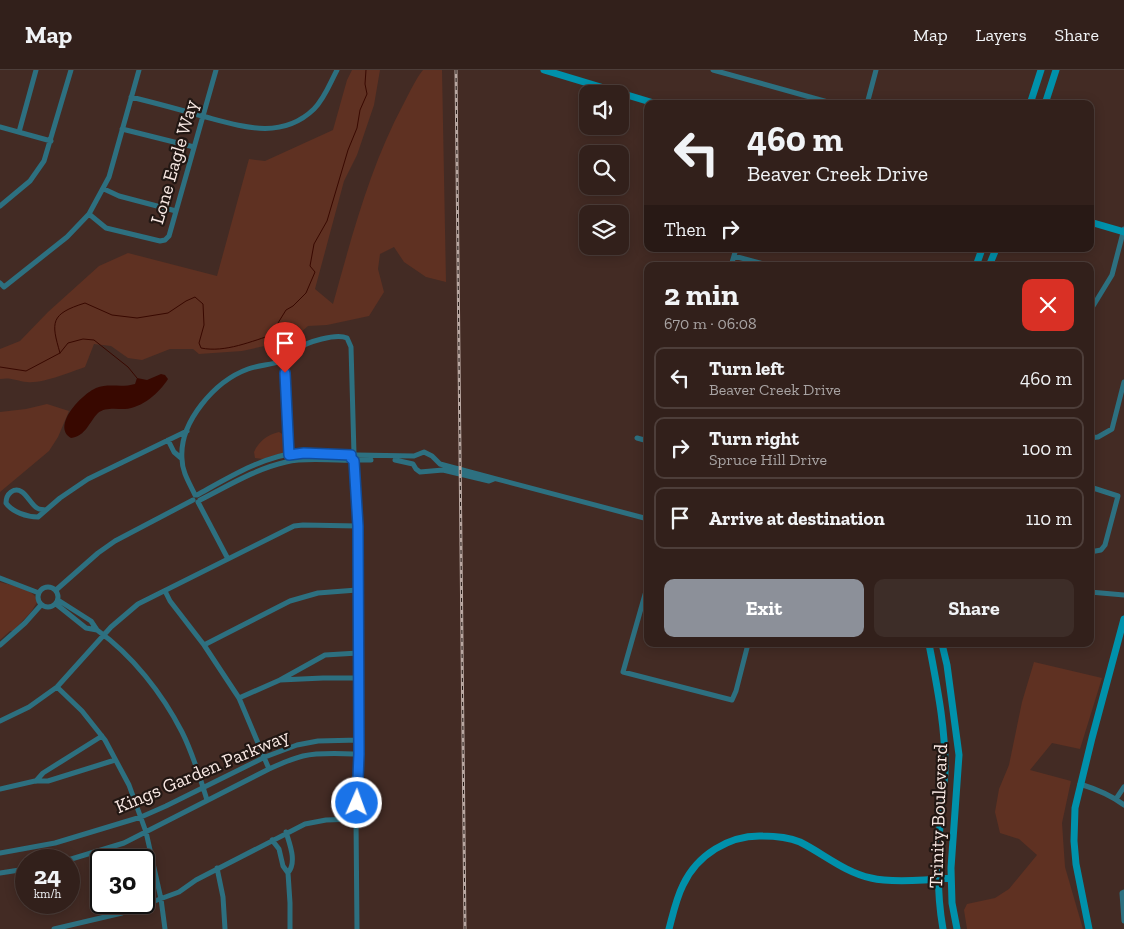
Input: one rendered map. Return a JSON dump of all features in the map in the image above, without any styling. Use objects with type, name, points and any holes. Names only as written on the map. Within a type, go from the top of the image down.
[{"type":"street","points":[[19,132],[36,70]]},
{"type":"street","points":[[0,206],[34,176],[44,161],[71,70]]},
{"type":"street","points":[[0,283],[4,287],[67,237],[88,214],[109,177],[139,70]]},
{"type":"street","name":"Lone Eagle Way","points":[[88,214],[106,228],[160,241],[165,240],[169,236],[216,70]]},
{"type":"street","points":[[131,97],[242,127],[255,129],[280,126],[298,120],[313,110],[328,91],[333,73],[337,70]]},
{"type":"street","points":[[544,70],[644,100]]},
{"type":"street","points":[[713,70],[821,100]]},
{"type":"street","points":[[868,100],[876,70]]},
{"type":"street","points":[[1031,100],[1041,70]]},
{"type":"street","points":[[1046,100],[1056,70]]},
{"type":"street","points":[[1034,90],[1048,94]]},
{"type":"street","points":[[0,127],[51,141]]},
{"type":"street","points":[[122,129],[194,147]]},
{"type":"street","points":[[104,188],[120,196],[176,211]]},
{"type":"street","points":[[1094,223],[1124,231],[1112,275],[1094,304]]},
{"type":"street","points":[[732,262],[735,252]]},
{"type":"street","points":[[734,256],[754,262]]},
{"type":"street","points":[[228,559],[197,498],[184,470],[181,458],[187,431],[200,405],[226,381],[248,369],[282,361],[298,348],[337,335],[344,336],[350,340],[351,347],[358,526],[359,754],[356,819],[357,929]]},
{"type":"street","points":[[282,361],[286,384],[289,461]]},
{"type":"street","points":[[1094,438],[1112,429],[1124,382]]},
{"type":"street","points":[[45,510],[35,507],[19,490],[8,494],[6,498],[6,503],[12,510],[38,517],[60,498],[88,479],[187,431]]},
{"type":"street","points":[[637,438],[644,440]]},
{"type":"street","points":[[168,440],[174,452],[181,458]]},
{"type":"street","points":[[197,498],[253,473],[289,461],[414,456],[418,453],[427,452],[440,464],[489,481],[494,479],[644,518]]},
{"type":"street","points":[[56,590],[98,553],[115,541],[262,463],[277,457],[304,453],[400,460],[413,464]]},
{"type":"street","points":[[414,456],[413,464],[420,472],[437,469],[463,472]]},
{"type":"street","points":[[1094,488],[1118,496],[1105,545],[1101,550],[1094,551]]},
{"type":"street","points":[[0,721],[29,707],[57,687],[104,635],[138,604],[294,526],[358,526]]},
{"type":"street","points":[[0,578],[39,593]]},
{"type":"street","points":[[41,605],[38,599],[39,593],[42,590],[48,587],[56,590]]},
{"type":"street","points":[[41,605],[50,607],[57,602],[58,594],[56,590]]},
{"type":"street","points":[[204,645],[290,601],[318,593],[357,590]]},
{"type":"street","points":[[165,591],[170,601],[204,645],[239,698],[269,769]]},
{"type":"street","points":[[1094,592],[1124,595]]},
{"type":"street","points":[[644,601],[623,672],[732,700],[747,647]]},
{"type":"street","points":[[57,602],[86,628],[97,630],[104,635],[142,674],[164,702],[182,732],[194,758],[207,800]]},
{"type":"street","points":[[0,645],[25,623],[41,605]]},
{"type":"street","points":[[1089,929],[1076,864],[1074,841],[1075,808],[1124,619]]},
{"type":"street","name":"Trinity Boulevard","points":[[930,647],[941,710],[944,753],[945,774],[941,810],[938,879],[943,929]]},
{"type":"street","name":"Trinity Boulevard","points":[[943,647],[959,755],[951,851],[952,903],[957,929]]},
{"type":"street","points":[[239,698],[280,680],[325,655],[358,653]]},
{"type":"street","points":[[280,680],[358,678]]},
{"type":"street","points":[[57,687],[82,711],[102,736],[129,785],[146,832],[161,899],[165,929]]},
{"type":"street","points":[[36,781],[44,773],[102,736]]},
{"type":"street","name":"Kings Garden Parkway","points":[[0,853],[55,842],[141,817],[265,757],[308,742],[359,740]]},
{"type":"street","name":"Kings Garden Parkway","points":[[80,857],[107,849],[146,832],[269,769],[302,756],[359,754]]},
{"type":"street","points":[[0,789],[36,781],[48,781],[115,760]]},
{"type":"street","points":[[1080,784],[1099,790],[1124,805]]},
{"type":"street","points":[[1116,799],[1124,787]]},
{"type":"street","points":[[54,929],[122,913],[179,892],[218,868],[304,824],[326,820],[356,819]]},
{"type":"street","points":[[286,832],[292,859],[292,869],[288,873]]},
{"type":"street","points":[[669,929],[682,886],[696,865],[717,847],[733,840],[744,838],[772,836],[792,839],[840,866],[871,878],[895,880],[951,878]]},
{"type":"street","points":[[272,840],[279,849],[283,866],[288,873],[290,929]]},
{"type":"street","points":[[218,868],[223,897],[225,929]]},
{"type":"street","points":[[0,873],[15,870]]},
{"type":"street","points":[[1124,892],[1122,893],[1124,921]]},
{"type":"shaded area","points":[[352,70],[380,70],[374,105],[357,155],[344,181],[315,289],[333,304],[355,227],[381,151],[413,86],[423,70],[442,70],[446,282],[426,277],[404,262],[394,247],[380,254],[378,269],[384,292],[369,316],[327,325],[308,326],[292,340],[242,351],[199,354],[193,349],[170,349],[142,360],[128,358],[111,346],[94,344],[85,367],[56,377],[33,382],[0,379],[0,349],[20,341],[48,312],[99,266],[128,253],[217,276],[249,159],[265,161],[333,130],[347,80]]},
{"type":"shaded area","points":[[161,374],[165,375],[168,379],[144,403],[131,408],[104,410],[98,413],[80,435],[71,438],[66,433],[64,426],[66,418],[77,403],[90,391],[101,387],[135,384],[137,378],[147,380]]},
{"type":"shaded area","points":[[47,404],[69,411],[58,437],[49,451],[0,492],[0,412]]},
{"type":"shaded area","points":[[279,432],[284,435],[285,446],[283,453],[263,459],[255,458],[254,452],[261,442]]},
{"type":"shaded area","points":[[0,582],[27,590],[38,601],[31,612],[13,631],[10,631],[0,640]]},
{"type":"shaded area","points":[[1034,662],[1102,678],[1080,749],[1052,743],[1030,770],[1071,781],[1062,823],[1065,867],[1083,929],[967,929],[964,910],[967,904],[995,898],[1009,889],[1037,855],[1019,839],[1000,833],[995,812],[999,789],[1009,765],[1022,702]]},
{"type":"waterway","points":[[60,353],[55,334],[56,320],[65,311],[85,303],[112,315],[137,318],[168,313],[195,297],[203,304],[204,325],[199,343],[201,348],[229,348],[275,334],[278,323],[286,310],[306,293],[315,272],[310,266],[314,244],[327,221],[348,150],[357,128],[360,110],[367,94],[365,84],[366,70]]},
{"type":"waterway","points":[[0,367],[26,371],[60,353],[68,343],[83,339],[94,340],[128,367],[137,378]]},
{"type":"railway","points":[[456,70],[465,929]]},
{"type":"route","points":[[285,373],[289,455],[304,453],[351,455],[354,461],[358,526],[359,754],[357,803]]}]
